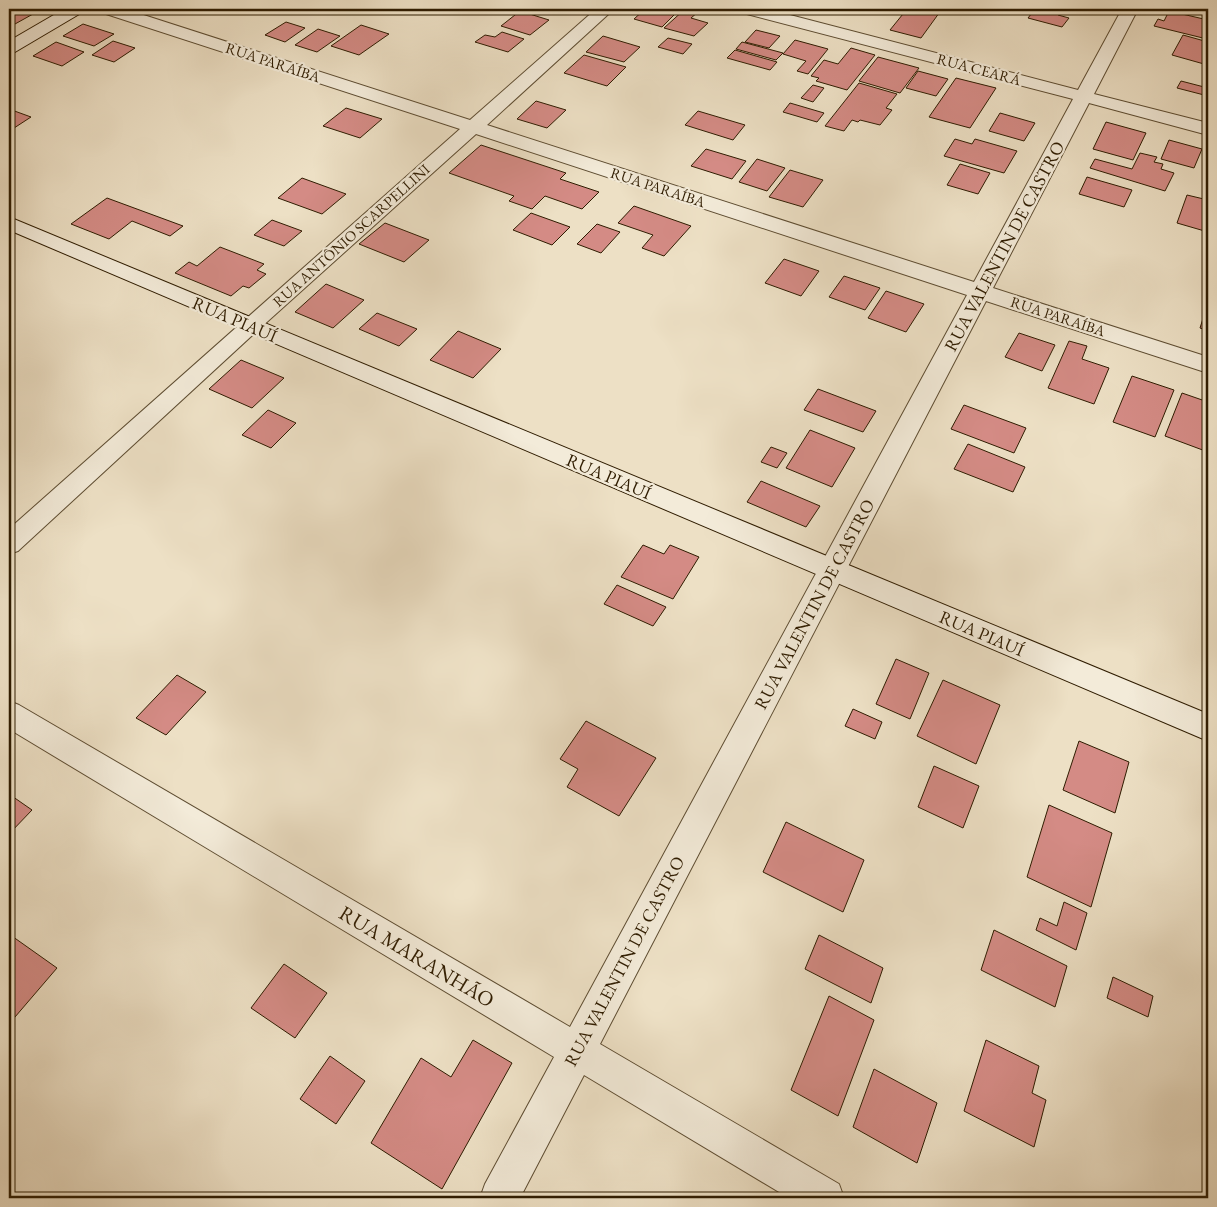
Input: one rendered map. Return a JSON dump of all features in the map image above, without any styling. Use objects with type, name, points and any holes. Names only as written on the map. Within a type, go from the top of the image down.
[{"type":"street","points":[[9,48],[75,9]]},
{"type":"street","name":"RUA PARAÍBA","points":[[109,9],[1208,365]]},
{"type":"street","name":"RUA ANTÔNIO SCARPELLINI","points":[[9,544],[250,325],[606,9]]},
{"type":"street","name":"RUA CEARÁ","points":[[749,9],[1208,129]]},
{"type":"street","name":"RUA VALENTIN DE CASTRO","points":[[499,1198],[1130,9]]},
{"type":"street","name":"RUA PIAUÍ","points":[[9,223],[1208,728]]},
{"type":"street","name":"RUA MARANHÃO","points":[[9,714],[825,1198]]},
{"type":"building","points":[[9,9],[42,9],[15,24],[9,22]]},
{"type":"building","points":[[645,9],[680,9],[662,27],[634,19]]},
{"type":"building","points":[[685,9],[698,12],[691,18],[708,23],[694,36],[664,28]]},
{"type":"building","points":[[907,9],[942,9],[921,38],[890,30]]},
{"type":"building","points":[[1035,9],[1063,9],[1058,15],[1069,18],[1062,27],[1028,18]]},
{"type":"building","points":[[520,11],[549,20],[530,35],[501,26]]},
{"type":"building","points":[[1169,11],[1208,20],[1203,30],[1208,31],[1207,39],[1154,26],[1158,19],[1164,21]]},
{"type":"building","points":[[286,22],[305,28],[285,42],[265,35]]},
{"type":"building","points":[[83,24],[114,34],[94,46],[63,36]]},
{"type":"building","points":[[361,25],[389,34],[359,55],[331,46]]},
{"type":"building","points":[[318,29],[340,36],[317,52],[295,45]]},
{"type":"building","points":[[756,30],[780,36],[769,48],[745,42]]},
{"type":"building","points":[[502,32],[524,39],[508,52],[475,42],[485,35],[495,37]]},
{"type":"building","points":[[1183,35],[1208,42],[1208,55],[1204,64],[1172,55]]},
{"type":"building","points":[[603,36],[640,47],[624,62],[586,52]]},
{"type":"building","points":[[668,38],[692,44],[683,54],[658,47]]},
{"type":"building","points":[[795,40],[828,49],[808,74],[797,71],[806,61],[783,54]]},
{"type":"building","points":[[113,41],[135,48],[114,62],[92,55]]},
{"type":"building","points":[[56,42],[84,52],[62,66],[33,56]]},
{"type":"building","points":[[742,42],[783,53],[776,60],[736,49]]},
{"type":"building","points":[[851,48],[875,55],[847,90],[816,81],[819,78],[811,76],[824,60],[838,64]]},
{"type":"building","points":[[735,50],[777,62],[770,70],[727,58]]},
{"type":"building","points":[[584,55],[626,67],[607,86],[564,73]]},
{"type":"building","points":[[878,57],[919,68],[900,93],[859,81]]},
{"type":"building","points":[[918,71],[948,79],[936,96],[906,88]]},
{"type":"building","points":[[956,78],[996,88],[970,128],[929,117]]},
{"type":"building","points":[[1181,81],[1208,88],[1208,96],[1177,88]]},
{"type":"building","points":[[859,83],[897,94],[886,108],[892,110],[880,125],[852,120],[844,131],[825,126]]},
{"type":"building","points":[[813,85],[824,88],[813,102],[801,98]]},
{"type":"building","points":[[536,101],[566,110],[547,128],[517,119]]},
{"type":"building","points":[[790,103],[824,113],[817,122],[783,112]]},
{"type":"building","points":[[346,108],[382,119],[360,138],[323,126]]},
{"type":"building","points":[[9,109],[31,117],[11,130],[9,129]]},
{"type":"building","points":[[698,111],[745,125],[733,140],[685,125]]},
{"type":"building","points":[[1000,113],[1035,123],[1024,141],[989,131]]},
{"type":"building","points":[[1106,122],[1146,133],[1133,160],[1093,149]]},
{"type":"building","points":[[955,139],[972,144],[975,139],[1017,151],[1004,173],[944,156]]},
{"type":"building","points":[[1169,140],[1202,149],[1194,168],[1161,159]]},
{"type":"building","points":[[481,145],[566,173],[560,179],[599,192],[582,209],[545,196],[532,209],[509,201],[514,196],[449,173]]},
{"type":"building","points":[[706,149],[746,161],[732,179],[691,166]]},
{"type":"building","points":[[1140,153],[1157,157],[1154,162],[1163,164],[1161,169],[1174,173],[1165,191],[1090,168],[1095,159],[1132,169]]},
{"type":"building","points":[[757,159],[785,168],[767,191],[739,182]]},
{"type":"building","points":[[960,164],[990,173],[978,194],[947,185]]},
{"type":"building","points":[[790,170],[823,180],[803,207],[769,197]]},
{"type":"building","points":[[1087,177],[1132,190],[1124,207],[1079,194]]},
{"type":"building","points":[[302,178],[346,194],[322,214],[278,198]]},
{"type":"building","points":[[1187,195],[1208,200],[1208,232],[1177,223]]},
{"type":"building","points":[[107,198],[183,226],[170,236],[132,221],[109,239],[71,224]]},
{"type":"building","points":[[634,206],[691,226],[664,256],[642,248],[653,235],[618,223]]},
{"type":"building","points":[[531,213],[570,227],[552,245],[513,230]]},
{"type":"building","points":[[272,220],[302,231],[284,246],[254,235]]},
{"type":"building","points":[[385,223],[429,240],[404,262],[359,244]]},
{"type":"building","points":[[597,224],[620,232],[601,253],[577,244]]},
{"type":"building","points":[[220,247],[264,264],[257,270],[266,274],[249,288],[243,286],[231,296],[175,273],[189,262],[197,266]]},
{"type":"building","points":[[784,259],[819,271],[801,296],[765,283]]},
{"type":"building","points":[[844,276],[880,288],[865,310],[829,297]]},
{"type":"building","points":[[326,284],[364,300],[333,328],[295,312]]},
{"type":"building","points":[[886,291],[924,304],[906,332],[868,318]]},
{"type":"building","points":[[1206,309],[1208,310],[1208,331],[1200,328]]},
{"type":"building","points":[[377,313],[417,329],[399,346],[359,329]]},
{"type":"building","points":[[458,331],[501,349],[473,378],[430,360]]},
{"type":"building","points":[[1019,333],[1055,345],[1042,371],[1005,357]]},
{"type":"building","points":[[1069,341],[1087,346],[1082,359],[1109,368],[1094,404],[1048,388]]},
{"type":"building","points":[[241,360],[284,378],[252,408],[209,389]]},
{"type":"building","points":[[1132,376],[1174,390],[1155,437],[1113,422]]},
{"type":"building","points":[[818,389],[876,411],[863,432],[804,410]]},
{"type":"building","points":[[1182,393],[1208,402],[1208,452],[1165,436]]},
{"type":"building","points":[[964,405],[1026,428],[1014,453],[951,429]]},
{"type":"building","points":[[268,410],[296,423],[271,448],[242,435]]},
{"type":"building","points":[[810,430],[855,448],[832,487],[786,468]]},
{"type":"building","points":[[968,444],[1025,467],[1013,492],[954,469]]},
{"type":"building","points":[[771,447],[787,453],[777,468],[761,462]]},
{"type":"building","points":[[761,481],[820,506],[806,527],[747,502]]},
{"type":"building","points":[[643,545],[664,554],[670,545],[699,557],[673,599],[621,577]]},
{"type":"building","points":[[617,585],[666,607],[653,626],[604,604]]},
{"type":"building","points":[[896,659],[929,673],[910,719],[876,704]]},
{"type":"building","points":[[177,675],[206,692],[166,735],[136,718]]},
{"type":"building","points":[[943,680],[1000,705],[976,764],[917,736]]},
{"type":"building","points":[[853,709],[882,722],[875,739],[845,726]]},
{"type":"building","points":[[586,721],[656,758],[619,816],[567,787],[578,769],[560,759]]},
{"type":"building","points":[[1079,741],[1129,762],[1115,813],[1063,790]]},
{"type":"building","points":[[934,766],[979,786],[963,828],[918,807]]},
{"type":"building","points":[[9,794],[32,810],[9,834]]},
{"type":"building","points":[[1049,805],[1112,833],[1091,907],[1027,877]]},
{"type":"building","points":[[786,822],[864,860],[843,912],[763,872]]},
{"type":"building","points":[[1064,902],[1087,913],[1076,950],[1036,930],[1040,918],[1057,926]]},
{"type":"building","points":[[994,930],[1067,966],[1055,1007],[981,970]]},
{"type":"building","points":[[9,934],[57,968],[9,1024]]},
{"type":"building","points":[[819,935],[883,968],[871,1003],[805,969]]},
{"type":"building","points":[[284,964],[327,993],[295,1038],[251,1008]]},
{"type":"building","points":[[1113,977],[1153,996],[1148,1017],[1107,998]]},
{"type":"building","points":[[829,996],[874,1020],[838,1116],[791,1090]]},
{"type":"building","points":[[473,1040],[512,1063],[442,1189],[371,1143],[421,1058],[451,1077]]},
{"type":"building","points":[[986,1040],[1039,1066],[1032,1093],[1046,1100],[1034,1147],[964,1111]]},
{"type":"building","points":[[330,1056],[365,1081],[336,1124],[300,1099]]},
{"type":"building","points":[[874,1069],[937,1103],[917,1163],[853,1127]]}]
